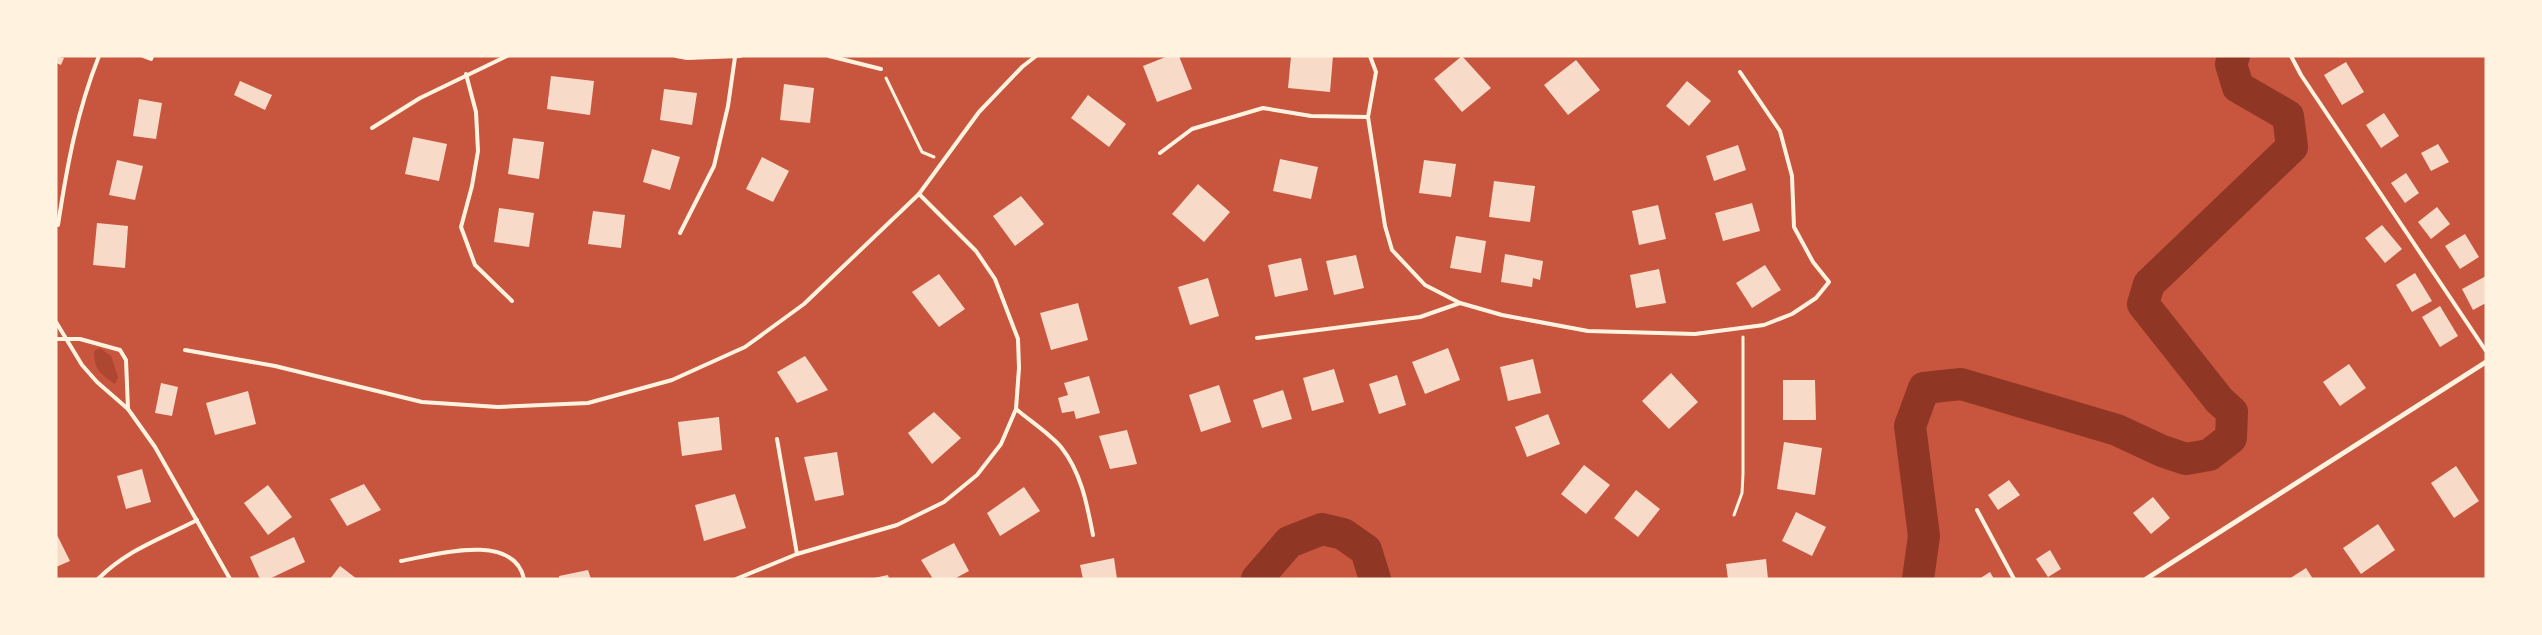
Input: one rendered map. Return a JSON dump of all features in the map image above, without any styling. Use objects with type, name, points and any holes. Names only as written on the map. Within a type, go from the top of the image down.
[{"type":"street","points":[[2146,579],[2486,362]]},
{"type":"lane","points":[[58,225],[71,143],[86,91],[99,56]]},
{"type":"lane","points":[[143,56],[151,59],[152,56]]},
{"type":"lane","points":[[372,128],[420,98],[466,74],[507,56]]},
{"type":"lane","points":[[676,56],[740,56]]},
{"type":"lane","points":[[829,56],[881,69]]},
{"type":"lane","points":[[185,350],[225,359],[275,366],[422,402],[498,407],[588,403],[672,380],[744,347],[804,304],[919,194],[979,112],[1022,67],[1036,56]]},
{"type":"lane","points":[[1370,56],[1376,72],[1368,117],[1385,226],[1392,250],[1425,284],[1460,304],[1502,315],[1588,332],[1695,334],[1764,325],[1792,314],[1816,298],[1829,282],[1813,262],[1794,227],[1792,176],[1780,131],[1740,72]]},
{"type":"lane","points":[[2291,56],[2301,75],[2486,351]]},
{"type":"lane","points":[[680,234],[714,166],[728,106],[734,57]]},
{"type":"lane","points":[[466,74],[476,112],[478,151],[472,186],[460,227],[475,265],[512,302]]},
{"type":"lane","points":[[1160,153],[1192,129],[1263,108],[1311,116],[1368,117]]},
{"type":"lane","points":[[736,579],[797,554],[897,525],[944,502],[977,476],[1001,444],[1016,409],[1019,368],[1018,339],[994,279],[976,251],[919,194]]},
{"type":"lane","points":[[1257,338],[1420,317],[1460,304]]},
{"type":"lane","points":[[57,322],[82,365],[97,382],[128,409],[155,447],[230,579]]},
{"type":"lane","points":[[56,339],[66,338],[92,342],[120,350],[126,360],[128,409]]},
{"type":"lane","points":[[1016,409],[1060,446],[1073,465],[1085,497],[1093,535]]},
{"type":"lane","points":[[777,439],[797,554]]},
{"type":"lane","points":[[1977,510],[2014,579]]},
{"type":"lane","points":[[98,579],[139,547],[197,520]]},
{"type":"lane","points":[[402,561],[474,549],[503,552],[522,570],[524,579]]},
{"type":"path","points":[[881,69],[922,152],[942,161]]},
{"type":"path","points":[[1734,515],[1742,493],[1743,474],[1743,328]]},
{"type":"shaded area","points":[[100,348],[111,356],[118,377],[115,384],[105,377],[97,367],[94,351]]},
{"type":"building","points":[[56,56],[64,58],[61,65],[56,63]]},
{"type":"building","points":[[1168,56],[1179,56],[1192,89],[1157,102],[1143,66]]},
{"type":"building","points":[[1291,56],[1333,56],[1330,92],[1288,88]]},
{"type":"building","points":[[1462,56],[1491,88],[1462,112],[1434,79]]},
{"type":"building","points":[[1576,60],[1600,90],[1568,115],[1544,85]]},
{"type":"building","points":[[2346,62],[2364,92],[2342,105],[2324,75]]},
{"type":"building","points":[[551,76],[594,81],[590,115],[547,109]]},
{"type":"building","points":[[240,81],[272,95],[265,110],[234,95]]},
{"type":"building","points":[[1687,81],[1711,101],[1689,126],[1666,106]]},
{"type":"building","points":[[784,84],[814,88],[810,123],[780,120]]},
{"type":"building","points":[[664,89],[697,93],[692,125],[660,120]]},
{"type":"building","points":[[1088,95],[1126,124],[1109,147],[1071,118]]},
{"type":"building","points":[[139,99],[162,103],[156,139],[133,136]]},
{"type":"building","points":[[2384,113],[2399,136],[2381,148],[2366,125]]},
{"type":"building","points":[[413,137],[447,144],[439,181],[405,174]]},
{"type":"building","points":[[513,138],[544,142],[539,179],[508,174]]},
{"type":"building","points":[[2438,144],[2449,162],[2431,171],[2421,153]]},
{"type":"building","points":[[1738,145],[1746,170],[1714,181],[1706,156]]},
{"type":"building","points":[[652,149],[680,157],[670,190],[643,182]]},
{"type":"building","points":[[762,157],[789,171],[773,202],[746,189]]},
{"type":"building","points":[[1280,159],[1318,167],[1311,199],[1273,191]]},
{"type":"building","points":[[117,160],[143,166],[135,200],[109,195]]},
{"type":"building","points":[[1424,160],[1456,164],[1451,197],[1419,193]]},
{"type":"building","points":[[2406,173],[2419,193],[2405,203],[2391,183]]},
{"type":"building","points":[[1494,181],[1535,186],[1530,222],[1489,217]]},
{"type":"building","points":[[1198,184],[1230,212],[1204,242],[1172,214]]},
{"type":"building","points":[[1021,196],[1044,224],[1015,246],[993,216]]},
{"type":"building","points":[[1752,203],[1760,231],[1723,241],[1715,213]]},
{"type":"building","points":[[1658,205],[1666,239],[1639,245],[1632,211]]},
{"type":"building","points":[[2437,207],[2450,224],[2431,239],[2418,222]]},
{"type":"building","points":[[499,208],[534,213],[529,247],[494,242]]},
{"type":"building","points":[[593,211],[625,215],[621,248],[588,244]]},
{"type":"building","points":[[97,223],[128,226],[125,268],[93,265]]},
{"type":"building","points":[[2382,225],[2402,249],[2385,263],[2365,238]]},
{"type":"building","points":[[2465,234],[2479,257],[2460,269],[2445,246]]},
{"type":"building","points":[[1456,236],[1486,241],[1481,273],[1450,268]]},
{"type":"building","points":[[1505,254],[1543,261],[1540,280],[1533,278],[1532,287],[1501,282]]},
{"type":"building","points":[[1356,255],[1364,288],[1334,295],[1326,261]]},
{"type":"building","points":[[1301,258],[1308,290],[1275,297],[1268,265]]},
{"type":"building","points":[[1765,265],[1781,290],[1752,308],[1736,283]]},
{"type":"building","points":[[1659,269],[1666,303],[1636,308],[1630,275]]},
{"type":"building","points":[[2415,273],[2432,301],[2412,312],[2396,285]]},
{"type":"building","points":[[939,274],[965,309],[939,327],[912,292]]},
{"type":"building","points":[[2486,276],[2486,303],[2473,310],[2462,289]]},
{"type":"building","points":[[1208,278],[1219,316],[1190,325],[1178,287]]},
{"type":"building","points":[[1078,303],[1088,340],[1051,350],[1040,313]]},
{"type":"building","points":[[2440,306],[2458,336],[2440,347],[2422,317]]},
{"type":"building","points":[[1448,348],[1460,380],[1425,394],[1412,362]]},
{"type":"building","points":[[805,356],[828,390],[797,403],[777,372]]},
{"type":"building","points":[[1533,359],[1541,393],[1508,401],[1500,367]]},
{"type":"building","points":[[2349,364],[2366,388],[2340,406],[2323,382]]},
{"type":"building","points":[[1334,369],[1344,402],[1312,411],[1303,378]]},
{"type":"building","points":[[1671,373],[1698,402],[1669,429],[1642,401]]},
{"type":"building","points":[[1397,375],[1406,405],[1379,414],[1369,384]]},
{"type":"building","points":[[1089,376],[1100,413],[1076,419],[1074,411],[1062,413],[1058,398],[1068,395],[1064,383]]},
{"type":"building","points":[[1783,380],[1815,380],[1816,420],[1783,420]]},
{"type":"building","points":[[161,383],[178,387],[172,416],[155,413]]},
{"type":"building","points":[[1219,385],[1231,422],[1201,432],[1189,395]]},
{"type":"building","points":[[1283,390],[1292,419],[1262,428],[1253,400]]},
{"type":"building","points":[[248,391],[256,424],[215,435],[206,403]]},
{"type":"building","points":[[934,412],[961,438],[932,464],[908,433]]},
{"type":"building","points":[[1548,414],[1560,444],[1527,457],[1515,427]]},
{"type":"building","points":[[719,417],[722,450],[682,456],[678,422]]},
{"type":"building","points":[[1127,430],[1137,464],[1110,469],[1099,436]]},
{"type":"building","points":[[1784,442],[1822,448],[1815,495],[1777,489]]},
{"type":"building","points":[[837,452],[844,495],[815,501],[804,457]]},
{"type":"building","points":[[1584,465],[1610,485],[1586,514],[1561,494]]},
{"type":"building","points":[[2456,466],[2479,501],[2454,518],[2431,483]]},
{"type":"building","points":[[142,469],[151,502],[126,509],[117,476]]},
{"type":"building","points":[[2009,480],[2020,495],[1998,510],[1988,495]]},
{"type":"building","points":[[364,484],[381,510],[347,526],[330,499]]},
{"type":"building","points":[[268,485],[292,517],[268,535],[244,503]]},
{"type":"building","points":[[1024,487],[1040,511],[1000,536],[987,513]]},
{"type":"building","points":[[1636,490],[1660,509],[1638,537],[1614,518]]},
{"type":"building","points":[[735,494],[746,528],[704,541],[695,505]]},
{"type":"building","points":[[2153,497],[2170,518],[2151,534],[2133,513]]},
{"type":"building","points":[[1796,512],[1826,527],[1812,556],[1782,541]]},
{"type":"building","points":[[2378,524],[2395,550],[2361,574],[2343,548]]},
{"type":"building","points":[[56,533],[70,561],[56,567]]},
{"type":"building","points":[[294,537],[305,562],[269,579],[260,579],[250,557]]},
{"type":"building","points":[[954,543],[969,571],[954,579],[933,579],[921,560]]},
{"type":"building","points":[[2050,550],[2061,569],[2048,577],[2036,559]]},
{"type":"building","points":[[1114,558],[1117,579],[1083,579],[1080,565]]},
{"type":"building","points":[[1766,559],[1768,579],[1728,579],[1726,564]]},
{"type":"building","points":[[340,566],[357,579],[330,579]]},
{"type":"building","points":[[2306,568],[2313,579],[2289,579]]},
{"type":"building","points":[[588,570],[591,579],[559,579],[559,576]]},
{"type":"building","points":[[1990,572],[1994,579],[1979,579]]},
{"type":"building","points":[[888,575],[889,579],[874,579],[874,578]]},
{"type":"waterway","points":[[1918,579],[1924,536],[1910,426],[1924,388],[1961,384],[2117,430],[2162,451],[2186,459],[2209,455],[2231,438],[2232,412],[2219,400],[2143,304],[2149,284],[2292,147],[2288,116],[2238,87],[2231,64],[2234,56]]},
{"type":"waterway","points":[[1257,579],[1289,542],[1322,529],[1343,534],[1366,550],[1375,579]]}]
